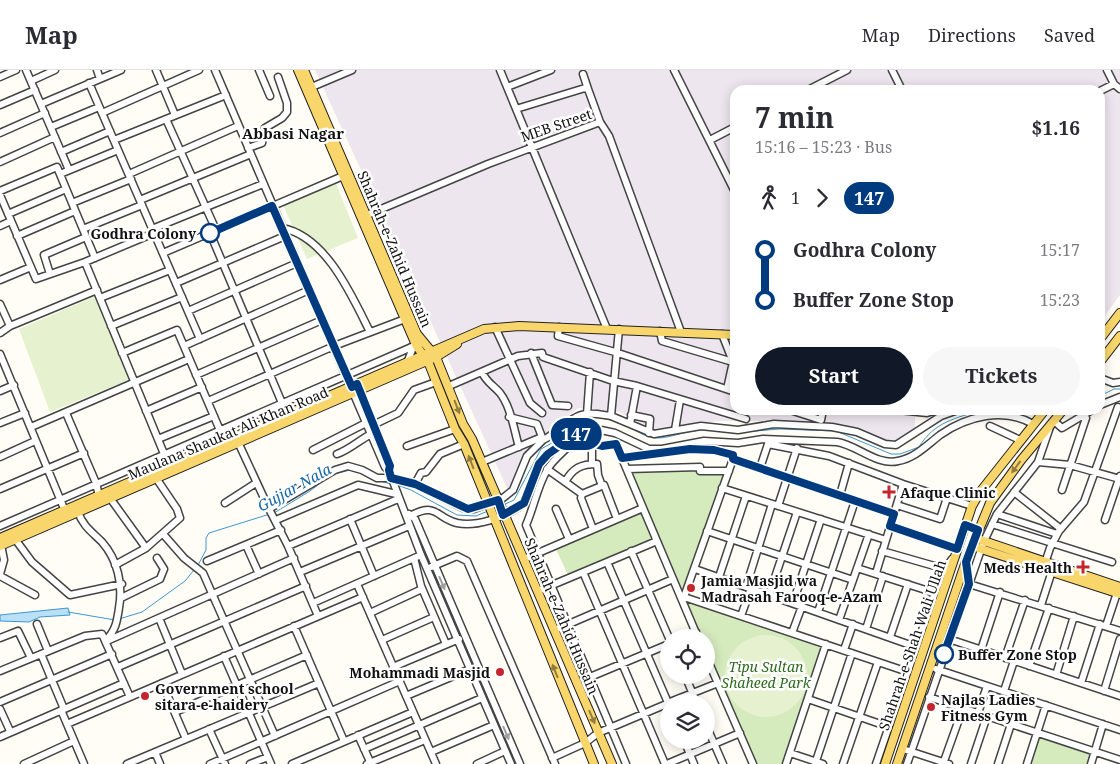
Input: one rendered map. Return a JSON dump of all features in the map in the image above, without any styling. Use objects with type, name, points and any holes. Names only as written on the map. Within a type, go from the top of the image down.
[{"type":"main road","name":"Shahrah-e-Zahid Hussain","points":[[298,70],[309,88],[367,215],[416,345]]},
{"type":"main road","name":"Shahrah-e-Zahid Hussain","points":[[304,70],[309,88],[343,176],[416,345],[430,356],[449,386],[463,424],[472,439],[612,764]]},
{"type":"main road","points":[[1105,332],[1120,313]]},
{"type":"main road","name":"Maulana Shaukat Ali Khan Road","points":[[0,543],[64,511],[430,356],[475,332],[493,328],[559,327],[730,335]]},
{"type":"main road","points":[[1105,356],[1120,336]]},
{"type":"main road","name":"Shahrah-e-Zahid Hussain","points":[[430,356],[436,382],[455,429],[464,444],[492,518],[594,764]]},
{"type":"main road","name":"Maulana Shaukat Ali Khan Road","points":[[0,543],[15,539],[78,512],[238,442],[408,363],[430,356]]},
{"type":"main road","name":"Shahrah-e-Shah Wali Ullah","points":[[885,764],[972,506],[980,492],[1041,415]]},
{"type":"main road","name":"Shahrah-e-Shah Wali Ullah","points":[[897,764],[906,748],[922,707],[966,562],[990,503],[1032,445],[1059,415]]},
{"type":"main road","points":[[965,525],[978,530]]},
{"type":"main road","points":[[973,542],[1052,571],[1119,592]]},
{"type":"main road","points":[[982,545],[1045,563],[1119,592]]},
{"type":"main road","points":[[568,702],[582,696]]},
{"type":"main road","points":[[894,739],[906,748]]},
{"type":"street","points":[[0,77],[16,70]]},
{"type":"street","points":[[26,70],[69,170]]},
{"type":"street","points":[[31,81],[55,70]]},
{"type":"street","points":[[97,70],[100,79]]},
{"type":"street","points":[[41,104],[121,70]]},
{"type":"street","points":[[156,70],[176,115]]},
{"type":"street","points":[[51,128],[163,86],[199,70]]},
{"type":"street","points":[[215,70],[322,320],[347,375],[356,388],[370,424],[390,466],[389,470],[409,526],[417,556],[422,589],[446,644]]},
{"type":"street","points":[[259,70],[270,96]]},
{"type":"street","points":[[309,88],[352,70]]},
{"type":"street","points":[[500,70],[607,329]]},
{"type":"street","points":[[508,87],[551,70]]},
{"type":"street","points":[[674,70],[730,182]]},
{"type":"street","points":[[818,85],[846,70]]},
{"type":"street","points":[[892,70],[900,85]]},
{"type":"street","points":[[1107,70],[1114,84],[1120,89]]},
{"type":"street","points":[[583,74],[600,122]]},
{"type":"street","points":[[83,229],[141,203],[262,143],[264,128],[282,118],[287,112],[287,103],[278,77]]},
{"type":"street","points":[[89,83],[200,339]]},
{"type":"street","points":[[1105,88],[1114,84]]},
{"type":"street","points":[[516,109],[580,88],[588,89]]},
{"type":"street","points":[[0,105],[35,90]]},
{"type":"street","points":[[114,140],[226,95]]},
{"type":"street","points":[[0,133],[44,113]]},
{"type":"street","points":[[166,119],[206,207],[223,263],[282,403]]},
{"type":"street","name":"MEB Street","points":[[367,215],[531,147],[600,122],[609,136],[681,332]]},
{"type":"street","points":[[72,203],[180,151],[238,126]]},
{"type":"street","points":[[710,140],[730,130]]},
{"type":"street","points":[[61,152],[110,131]]},
{"type":"street","points":[[0,162],[55,137]]},
{"type":"street","points":[[60,174],[118,150]]},
{"type":"street","points":[[95,258],[57,166],[0,193],[36,279],[95,258],[206,207],[263,184]]},
{"type":"street","points":[[163,253],[343,176]]},
{"type":"street","points":[[0,226],[10,217],[66,189]]},
{"type":"street","points":[[17,236],[76,211]]},
{"type":"street","points":[[282,228],[293,230],[306,238],[332,264],[370,332]]},
{"type":"street","points":[[176,283],[285,236]]},
{"type":"street","points":[[50,274],[44,254],[86,237]]},
{"type":"street","points":[[85,262],[169,466]]},
{"type":"street","points":[[188,311],[297,263]]},
{"type":"street","points":[[0,280],[31,267]]},
{"type":"street","points":[[100,298],[170,270]]},
{"type":"street","points":[[0,333],[10,326],[97,290]]},
{"type":"street","points":[[184,346],[309,290]]},
{"type":"street","points":[[111,326],[182,297]]},
{"type":"street","points":[[0,304],[10,326]]},
{"type":"street","points":[[208,401],[334,346],[405,319]]},
{"type":"street","points":[[196,375],[322,320]]},
{"type":"street","points":[[559,327],[558,336],[615,352],[730,390]]},
{"type":"street","points":[[493,328],[530,403],[542,413]]},
{"type":"street","points":[[611,416],[615,352],[619,329]]},
{"type":"street","points":[[122,353],[177,330],[225,442]]},
{"type":"street","points":[[660,331],[662,341],[730,361]]},
{"type":"street","points":[[722,334],[730,354]]},
{"type":"street","points":[[408,363],[416,345]]},
{"type":"street","points":[[0,526],[416,345]]},
{"type":"street","points":[[531,353],[552,405],[568,406]]},
{"type":"street","points":[[449,386],[508,360],[531,353],[542,353],[543,357],[613,381],[637,386],[680,400],[730,411]]},
{"type":"street","points":[[0,354],[64,511]]},
{"type":"street","points":[[31,427],[190,359]]},
{"type":"street","points":[[482,372],[486,381],[500,393],[519,446]]},
{"type":"street","points":[[587,414],[590,372]]},
{"type":"street","points":[[727,389],[730,376]]},
{"type":"street","points":[[1105,380],[1113,383],[1120,382]]},
{"type":"street","points":[[313,450],[398,413],[414,390],[436,382]]},
{"type":"street","points":[[0,391],[14,385]]},
{"type":"street","points":[[630,424],[637,386]]},
{"type":"street","points":[[146,411],[202,387]]},
{"type":"street","points":[[1105,403],[1120,397]]},
{"type":"street","points":[[675,430],[680,400]]},
{"type":"street","points":[[1045,563],[1052,543],[1059,531],[1084,502],[1118,407]]},
{"type":"street","points":[[0,424],[25,413]]},
{"type":"street","points":[[66,413],[96,483],[99,496]]},
{"type":"street","points":[[482,462],[519,446],[555,434],[576,417],[587,414],[611,416],[649,433],[662,434],[675,430],[714,426],[738,430],[774,424],[832,427],[858,432],[885,444],[896,445],[945,415]]},
{"type":"street","points":[[631,415],[650,419],[649,433]]},
{"type":"street","points":[[740,415],[746,419]]},
{"type":"street","points":[[806,415],[821,420],[822,415]]},
{"type":"street","points":[[404,512],[412,515],[430,509],[454,522],[464,524],[492,518],[503,513],[524,503],[539,464],[548,454],[587,427],[616,433],[650,449],[704,441],[738,443],[763,439],[837,442],[848,444],[881,460],[896,462],[911,457],[956,426],[975,419],[1000,415]]},
{"type":"street","points":[[1012,415],[1033,424]]},
{"type":"street","points":[[922,707],[929,697],[935,668],[949,639],[982,545],[992,524],[1038,462],[1052,424],[1062,428],[1084,415]]},
{"type":"street","points":[[158,439],[214,416]]},
{"type":"street","points":[[510,417],[537,424],[542,438]]},
{"type":"street","points":[[1062,490],[1086,418]]},
{"type":"street","points":[[370,424],[371,434],[385,467],[389,470]]},
{"type":"street","points":[[990,426],[1020,440]]},
{"type":"street","points":[[587,427],[583,434],[555,458],[547,469],[526,525],[626,764]]},
{"type":"street","points":[[407,446],[455,429]]},
{"type":"street","points":[[336,454],[343,452],[354,443],[371,434]]},
{"type":"street","points":[[583,434],[592,436],[592,464]]},
{"type":"street","points":[[581,446],[583,434]]},
{"type":"street","points":[[272,515],[358,485],[395,488],[415,484],[463,508],[474,509],[488,506],[498,502],[516,486],[527,456],[542,438]]},
{"type":"street","points":[[0,457],[35,441]]},
{"type":"street","points":[[238,442],[256,483],[294,558],[318,616]]},
{"type":"street","points":[[592,443],[602,446],[616,444],[695,629]]},
{"type":"street","points":[[415,484],[421,473],[426,472],[440,454],[464,444]]},
{"type":"street","points":[[760,468],[768,444],[796,448],[829,456],[903,484],[972,506]]},
{"type":"street","points":[[741,616],[758,548],[787,477],[796,448]]},
{"type":"street","points":[[622,458],[690,449],[714,450],[733,455],[695,568],[682,596]]},
{"type":"street","points":[[0,489],[84,453]]},
{"type":"street","points":[[733,459],[894,514]]},
{"type":"street","points":[[1038,462],[1070,465],[1120,478],[1105,520]]},
{"type":"street","points":[[840,496],[849,463]]},
{"type":"street","points":[[565,482],[571,472],[580,466],[597,464],[598,475],[602,486],[604,485],[617,519]]},
{"type":"street","points":[[627,469],[700,467],[700,471],[729,471]]},
{"type":"street","points":[[272,515],[340,468],[355,468],[395,488]]},
{"type":"street","points":[[547,469],[582,494]]},
{"type":"street","points":[[115,565],[146,548],[180,516],[156,478]]},
{"type":"street","points":[[225,503],[256,483]]},
{"type":"street","points":[[876,573],[903,484]]},
{"type":"street","points":[[582,494],[602,486]]},
{"type":"street","points":[[288,546],[350,519],[395,488]]},
{"type":"street","points":[[722,488],[886,540]]},
{"type":"street","points":[[1014,492],[1059,531]]},
{"type":"street","points":[[582,494],[581,498],[593,529]]},
{"type":"street","points":[[719,577],[746,496]]},
{"type":"street","points":[[110,498],[146,548]]},
{"type":"street","points":[[897,505],[940,519],[947,498]]},
{"type":"street","points":[[818,612],[855,501]]},
{"type":"street","points":[[556,508],[569,539]]},
{"type":"street","points":[[524,559],[643,508]]},
{"type":"street","points":[[78,512],[82,524],[105,547],[115,565],[122,584],[117,622],[107,641]]},
{"type":"street","points":[[770,595],[797,512]]},
{"type":"street","points":[[998,514],[1059,531]]},
{"type":"street","points":[[412,515],[520,764]]},
{"type":"street","points":[[350,519],[374,576]]},
{"type":"street","points":[[793,603],[821,519]]},
{"type":"street","points":[[992,524],[1112,562]]},
{"type":"street","points":[[300,572],[409,526]]},
{"type":"street","points":[[876,764],[935,593],[945,570],[957,551],[890,526]]},
{"type":"street","points":[[207,561],[281,530]]},
{"type":"street","points":[[707,531],[853,580]]},
{"type":"street","points":[[162,534],[184,558],[199,569],[275,736]]},
{"type":"street","points":[[839,620],[869,534]]},
{"type":"street","points":[[15,539],[32,562],[70,595],[122,584]]},
{"type":"street","points":[[538,591],[657,540]]},
{"type":"street","points":[[0,543],[4,560],[0,575],[35,594]]},
{"type":"street","points":[[246,544],[259,574]]},
{"type":"street","points":[[631,551],[665,629]]},
{"type":"street","points":[[882,551],[945,570]]},
{"type":"street","points":[[417,556],[427,569],[511,764]]},
{"type":"street","points":[[313,603],[417,556]]},
{"type":"street","points":[[427,569],[457,556],[467,561],[554,761],[598,733],[660,707]]},
{"type":"street","points":[[121,598],[160,579],[164,569],[157,558]]},
{"type":"street","points":[[107,641],[294,558]]},
{"type":"street","points":[[607,562],[665,694]]},
{"type":"street","points":[[966,562],[969,584]]},
{"type":"street","points":[[695,568],[916,646]]},
{"type":"street","points":[[857,568],[935,593]]},
{"type":"street","points":[[1041,605],[1052,571]]},
{"type":"street","points":[[583,572],[666,764],[702,749]]},
{"type":"street","points":[[866,629],[883,576]]},
{"type":"street","points":[[555,630],[673,578]]},
{"type":"street","points":[[357,584],[436,764]]},
{"type":"street","points":[[890,637],[908,584]]},
{"type":"street","points":[[969,584],[1000,592],[1120,631]]},
{"type":"street","points":[[118,667],[306,586]]},
{"type":"street","points":[[370,613],[422,589]]},
{"type":"street","points":[[981,650],[1000,592]]},
{"type":"street","points":[[1081,683],[1103,625],[1119,592]]},
{"type":"street","points":[[682,596],[908,672]]},
{"type":"street","points":[[67,724],[363,597]]},
{"type":"street","points":[[1005,658],[1025,600]]},
{"type":"street","points":[[792,633],[802,606]]},
{"type":"street","points":[[1029,666],[1049,608]]},
{"type":"street","points":[[1056,675],[1074,616]]},
{"type":"street","points":[[382,640],[434,617]]},
{"type":"street","points":[[159,618],[182,674]]},
{"type":"street","points":[[37,624],[48,651]]},
{"type":"street","points":[[844,650],[853,624]]},
{"type":"street","points":[[294,626],[344,741]]},
{"type":"street","points":[[0,638],[18,631],[31,658]]},
{"type":"street","points":[[0,671],[48,651],[95,634],[102,634],[107,641],[130,697]]},
{"type":"street","points":[[394,667],[465,636]]},
{"type":"street","points":[[949,639],[1120,696]]},
{"type":"street","points":[[1104,691],[1120,639]]},
{"type":"street","points":[[786,764],[826,644]]},
{"type":"street","points":[[590,678],[660,648]]},
{"type":"street","points":[[815,763],[852,653]]},
{"type":"street","points":[[41,654],[84,764]]},
{"type":"street","points":[[0,702],[112,654]]},
{"type":"street","points":[[175,712],[306,655]]},
{"type":"street","points":[[224,656],[271,764]]},
{"type":"street","points":[[1004,691],[1014,661]]},
{"type":"street","points":[[843,764],[878,662]]},
{"type":"street","points":[[935,668],[1120,730]]},
{"type":"street","points":[[406,696],[470,669]]},
{"type":"street","points":[[715,676],[753,764]]},
{"type":"street","points":[[210,764],[224,761],[261,742],[400,681]]},
{"type":"street","points":[[0,737],[10,731],[124,683]]},
{"type":"street","points":[[162,683],[186,739]]},
{"type":"street","points":[[127,764],[319,683]]},
{"type":"street","points":[[688,684],[692,693],[718,683]]},
{"type":"street","points":[[978,714],[987,686]]},
{"type":"street","points":[[929,697],[1119,761]]},
{"type":"street","points":[[364,749],[482,698]]},
{"type":"street","points":[[808,699],[889,727]]},
{"type":"street","points":[[1027,764],[1046,705]]},
{"type":"street","points":[[907,764],[906,748],[945,763],[963,708]]},
{"type":"street","points":[[0,709],[10,731]]},
{"type":"street","points":[[292,764],[413,712]]},
{"type":"street","points":[[971,764],[987,716]]},
{"type":"street","points":[[998,764],[1011,724]]},
{"type":"street","points":[[1091,764],[1104,724]]},
{"type":"street","points":[[431,752],[494,725]]},
{"type":"street","points":[[209,729],[224,761]]},
{"type":"street","points":[[715,744],[740,733]]},
{"type":"street","points":[[358,735],[369,764],[425,740]]},
{"type":"street","points":[[24,764],[74,741]]},
{"type":"street","points":[[715,746],[723,764]]},
{"type":"street","points":[[688,749],[694,764]]},
{"type":"street","points":[[477,764],[505,751]]},
{"type":"street","points":[[155,752],[160,764]]},
{"type":"street","points":[[790,753],[815,763],[823,764]]},
{"type":"street","points":[[250,764],[268,756]]},
{"type":"shaded area","points":[[315,70],[1120,70],[1120,295],[1105,315],[1105,85],[730,85],[730,415],[915,415],[915,439],[895,447],[854,428],[788,421],[717,421],[658,431],[619,412],[578,408],[538,442],[508,490]]},
{"type":"green space","points":[[335,181],[358,238],[307,259],[283,205]]},
{"type":"green space","points":[[96,296],[129,380],[50,412],[19,329]]},
{"type":"green space","points":[[699,463],[700,467],[728,468],[696,562],[681,592],[627,466]]},
{"type":"green space","points":[[643,508],[657,541],[569,577],[554,545]]},
{"type":"green space","name":"Tipu Sultan Shaheed Park","points":[[684,597],[826,644],[786,764],[753,764],[715,677],[715,629],[695,629]]},
{"type":"green space","points":[[766,635],[782,638],[795,647],[804,660],[807,676],[804,692],[795,705],[782,714],[766,717],[750,714],[737,705],[728,692],[725,676],[728,660],[737,647],[750,638]]},
{"type":"green space","points":[[1037,733],[1095,752],[1091,764],[1027,764]]},
{"type":"water","points":[[68,608],[70,615],[40,617],[29,622],[0,621],[0,615]]},
{"type":"waterway","name":"Gujjar Nala","points":[[1105,394],[1114,389],[1120,389]]},
{"type":"waterway","name":"Gujjar Nala","points":[[743,432],[780,429],[836,431],[891,454],[900,454],[919,447],[939,426],[966,415]]},
{"type":"waterway","name":"Gujjar Nala","points":[[592,416],[615,421]]},
{"type":"waterway","name":"Gujjar Nala","points":[[503,505],[514,500],[541,449],[563,437],[575,428],[582,419],[588,417]]},
{"type":"waterway","name":"Gujjar Nala","points":[[632,428],[648,437],[655,438],[669,437],[699,430],[714,430]]},
{"type":"waterway","name":"Gujjar Nala","points":[[334,474],[350,470]]},
{"type":"waterway","name":"Gujjar Nala","points":[[274,513],[323,481]]},
{"type":"waterway","name":"Gujjar Nala","points":[[380,481],[391,484]]},
{"type":"waterway","name":"Gujjar Nala","points":[[397,485],[411,490],[457,515],[476,516],[488,511]]},
{"type":"waterway","name":"Gujjar Nala","points":[[198,565],[206,550],[206,538],[209,533],[270,514]]},
{"type":"waterway","name":"Gujjar Nala","points":[[119,619],[142,612],[185,581],[194,570]]},
{"type":"waterway","name":"Gujjar Nala","points":[[68,612],[115,620]]},
{"type":"bus line","name":"147","points":[[210,233],[272,206],[352,387],[357,384],[390,466],[391,478],[415,484],[463,508],[474,509],[498,500],[503,515],[520,507],[528,498],[539,464],[558,446],[569,441],[587,427],[586,435],[592,436],[592,443],[602,446],[616,444],[622,458],[690,449],[714,450],[733,455],[733,459],[894,514],[890,526],[957,549],[965,525],[978,530],[966,562],[969,572],[969,584],[944,654]]},
{"type":"place","name":"Godhra Colony","points":[[210,233]]},
{"type":"place","name":"Afaque Clinic","points":[[889,492]]},
{"type":"place","name":"Meds Health","points":[[1083,567]]},
{"type":"place","name":"Jamia Masjid wa Madrasah Farooq-e-Azam","points":[[691,588]]},
{"type":"place","name":"Buffer Zone Stop","points":[[944,654]]},
{"type":"place","name":"Mohammadi Masjid","points":[[500,672]]},
{"type":"place","name":"Government school sitara-e-haidery","points":[[145,696]]},
{"type":"place","name":"Najlas Ladies Fitness Gym","points":[[931,707]]},
{"type":"district","name":"Abbasi Nagar","points":[[293,133]]}]
